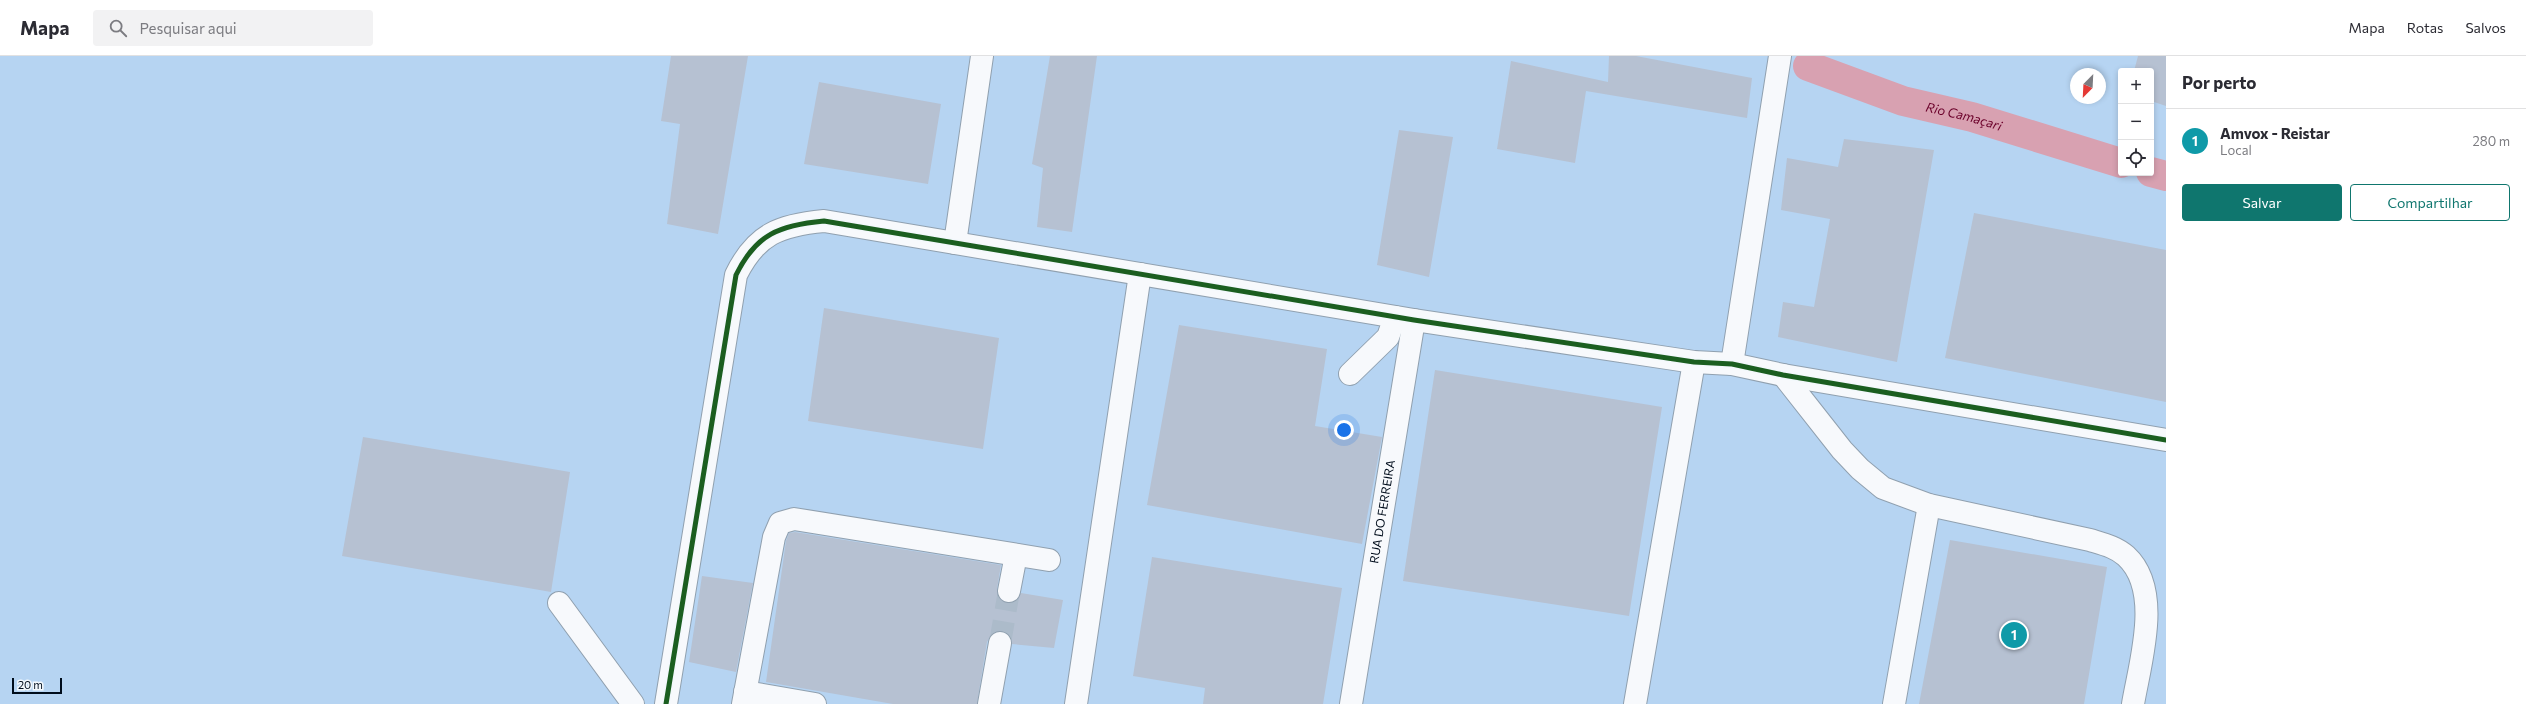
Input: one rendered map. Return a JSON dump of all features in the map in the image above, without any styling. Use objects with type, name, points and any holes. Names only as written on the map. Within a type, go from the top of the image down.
[{"type":"street","points":[[955,243],[982,56]]},
{"type":"street","points":[[1732,364],[1780,56]]},
{"type":"street","points":[[666,704],[736,275],[745,256],[760,240],[775,231],[798,223],[824,221],[1404,318],[1694,362],[1732,364],[1783,376],[2166,440]]},
{"type":"street","points":[[1076,704],[1140,274]]},
{"type":"street","points":[[1350,374],[1388,337],[1404,318]]},
{"type":"street","name":"RUA DO FERREIRA","points":[[1351,704],[1404,318]]},
{"type":"street","points":[[1635,704],[1694,362]]},
{"type":"street","points":[[1783,376],[1860,469],[1883,488],[1929,505],[2090,540],[2112,547],[2126,557],[2136,570],[2142,583],[2148,614],[2133,704]]},
{"type":"street","points":[[1894,704],[1929,505]]},
{"type":"street","points":[[815,704],[744,698],[774,537],[780,523],[794,519],[1049,560]]},
{"type":"street","points":[[1009,591],[1016,554]]},
{"type":"street","points":[[559,603],[633,704]]},
{"type":"street","points":[[989,704],[1000,643]]},
{"type":"shaded area","points":[[0,56],[2166,56],[2166,704],[0,704]]},
{"type":"building","points":[[671,56],[748,56],[718,234],[667,224],[680,124],[661,121]]},
{"type":"building","points":[[1050,56],[1097,56],[1072,232],[1037,227],[1043,168],[1032,164]]},
{"type":"building","points":[[1609,56],[1636,56],[1752,78],[1747,118],[1586,91],[1575,163],[1497,149],[1511,61],[1608,82]]},
{"type":"building","points":[[2138,56],[2166,56],[2166,106],[2154,102],[2154,68],[2135,68]]},
{"type":"building","points":[[819,82],[941,104],[928,184],[804,164]]},
{"type":"building","points":[[1399,130],[1453,137],[1429,277],[1377,265]]},
{"type":"building","points":[[1844,139],[1934,150],[1897,362],[1778,337],[1783,302],[1814,307],[1830,219],[1781,210],[1787,158],[1838,167]]},
{"type":"building","points":[[1974,213],[2166,250],[2166,402],[1945,358]]},
{"type":"building","points":[[824,308],[999,338],[983,449],[808,421]]},
{"type":"building","points":[[1179,325],[1327,349],[1315,426],[1382,437],[1362,544],[1147,505]]},
{"type":"building","points":[[1435,370],[1662,407],[1629,616],[1403,581]]},
{"type":"building","points":[[363,437],[570,472],[551,592],[342,556]]},
{"type":"building","points":[[795,532],[1001,565],[997,589],[1001,601],[1013,603],[1021,593],[1063,600],[1054,648],[1012,644],[1008,634],[1003,631],[991,635],[987,642],[977,704],[893,704],[766,682],[786,541],[789,533]]},
{"type":"building","points":[[1950,540],[2107,567],[2084,704],[1919,704]]},
{"type":"building","points":[[1152,557],[1342,588],[1323,704],[1203,704],[1205,688],[1133,676]]},
{"type":"building","points":[[702,576],[753,583],[736,672],[689,662]]},
{"type":"waterway","name":"Rio Camaçari","points":[[1808,66],[1903,101],[1972,117],[2118,162]]},
{"type":"waterway","name":"Rio Camaçari","points":[[2154,173],[2166,176]]},
{"type":"tunnel","points":[[1000,643],[1009,591]]},
{"type":"cycle path","points":[[666,704],[736,275],[752,250],[761,241],[771,234],[794,225],[824,221],[1414,320],[1694,362],[1732,364],[1783,375],[2166,440]]},
{"type":"place","name":"Amvox - Reistar","points":[[2014,635]]}]
